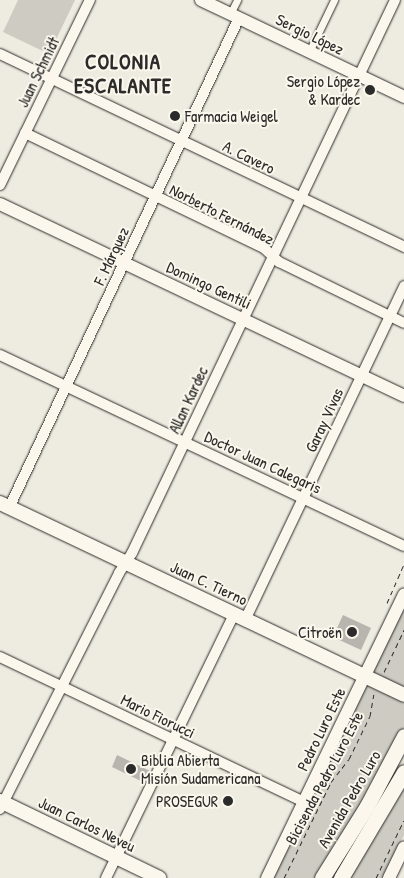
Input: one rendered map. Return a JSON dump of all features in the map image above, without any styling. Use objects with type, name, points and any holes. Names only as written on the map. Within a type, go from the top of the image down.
[{"type":"main road","name":"Juan C. Tierno","points":[[5,505],[404,695]]},
{"type":"main road","name":"Avenida Pedro Luro","points":[[322,878],[367,806],[404,736]]},
{"type":"main road","name":"Avenida Pedro Luro","points":[[341,878],[404,772]]},
{"type":"main road","name":"Juan Carlos Neveu","points":[[1,805],[159,878]]},
{"type":"street","name":"Juan Schmidt","points":[[0,185],[90,0]]},
{"type":"street","name":"Sergio López","points":[[201,0],[404,97]]},
{"type":"street","points":[[235,16],[237,0]]},
{"type":"street","points":[[309,52],[334,0]]},
{"type":"street","name":"Allan Kardec","points":[[1,805],[125,563],[395,0]]},
{"type":"street","name":"F. Márquez","points":[[5,505],[66,386],[156,196],[235,16]]},
{"type":"street","name":"A. Cavero","points":[[0,54],[404,247]]},
{"type":"street","name":"Norberto Fernández","points":[[25,133],[264,248],[282,264],[404,323]]},
{"type":"street","name":"Domingo Gentili","points":[[0,204],[404,396]]},
{"type":"street","name":"Garay Vivas","points":[[106,878],[173,739],[303,498],[404,286]]},
{"type":"street","name":"Doctor Juan Calegaris","points":[[0,354],[404,546]]},
{"type":"street","name":"Pedro Luro Este","points":[[267,878],[404,594]]},
{"type":"street","name":"Mario Fiorucci","points":[[0,657],[304,802]]},
{"type":"street","points":[[389,878],[403,854]]},
{"type":"path","points":[[383,675],[404,630]]},
{"type":"path","name":"Bicisenda Pedro Luro Este","points":[[284,878],[331,782],[348,761],[370,716],[371,702],[375,692]]},
{"type":"path","points":[[376,878],[404,820]]},
{"type":"shaded area","points":[[18,0],[75,0],[49,54],[3,32]]},
{"type":"shaded area","points":[[404,605],[404,690],[375,675],[373,671]]},
{"type":"shaded area","points":[[370,684],[404,702],[404,727],[391,753],[316,878],[273,878],[331,759],[339,757],[360,714],[352,715],[367,685]]},
{"type":"shaded area","points":[[404,782],[404,835],[383,878],[346,878]]},
{"type":"building","name":"Citroën","points":[[343,615],[371,628],[361,650],[333,637]]},
{"type":"building","name":"Biblia Abierta Misión Sudamericana","points":[[117,755],[150,771],[145,783],[112,767]]},
{"type":"place","name":"Sergio López & Kardec","points":[[370,90]]},
{"type":"place","name":"Farmacia Weigel","points":[[175,116]]},
{"type":"place","name":"Citroën","points":[[352,632]]},
{"type":"place","name":"Biblia Abierta Misión Sudamericana","points":[[131,769]]},
{"type":"place","name":"PROSEGUR","points":[[228,801]]},
{"type":"district","name":"COLONIA ESCALANTE","points":[[123,74]]}]
